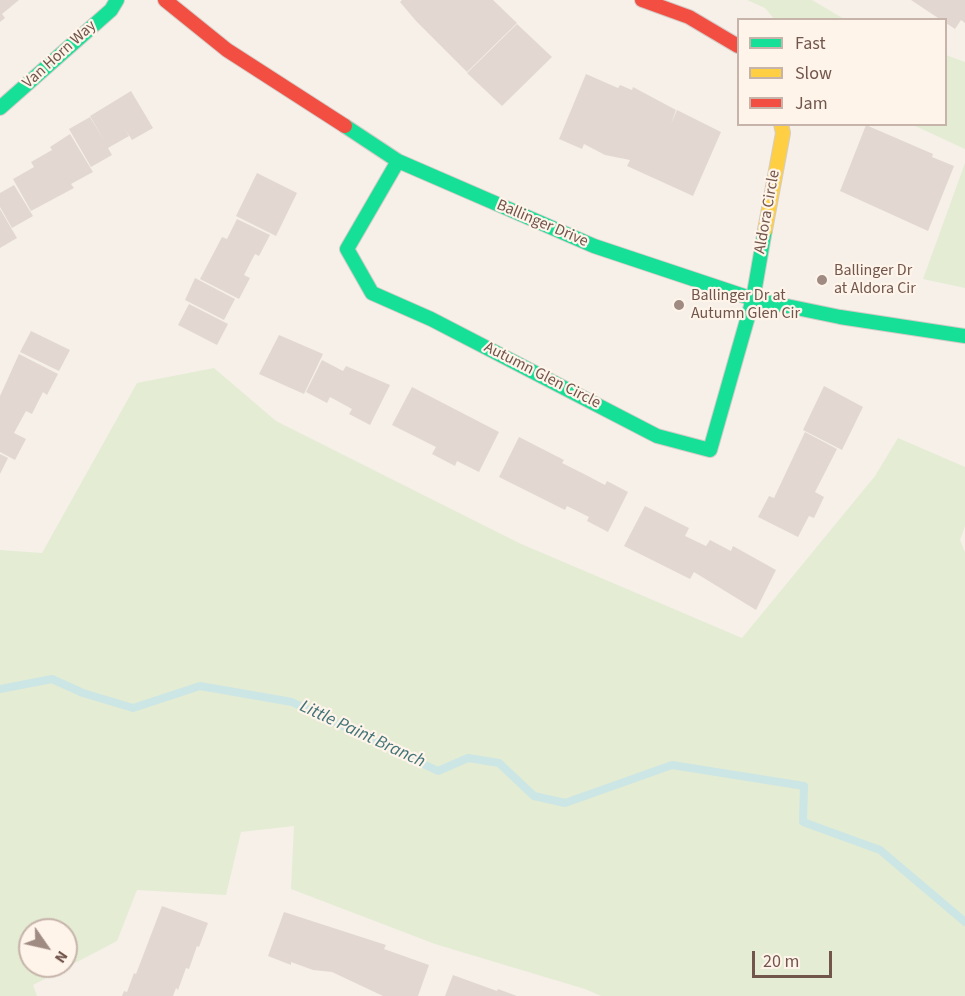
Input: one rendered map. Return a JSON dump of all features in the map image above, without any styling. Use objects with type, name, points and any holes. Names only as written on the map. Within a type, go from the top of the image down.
[{"type":"street","name":"Van Horn Way","points":[[0,108],[111,10],[117,0]]},
{"type":"street","name":"Ballinger Drive","points":[[165,0],[227,50],[398,161],[594,246],[753,299],[840,317],[965,336]]},
{"type":"street","points":[[642,0],[689,17],[737,45]]},
{"type":"street","name":"Aldora Circle","points":[[753,299],[783,133],[781,126]]},
{"type":"street","name":"Autumn Glen Circle","points":[[398,161],[347,249],[372,293],[431,319],[657,436],[710,450],[753,299]]},
{"type":"green space","points":[[747,0],[812,0],[842,18],[773,18],[765,8]]},
{"type":"green space","points":[[947,55],[965,62],[965,149],[915,126],[947,126]]},
{"type":"green space","points":[[965,163],[965,288],[923,279]]},
{"type":"green space","points":[[214,368],[276,421],[519,543],[742,638],[875,476],[898,438],[965,467],[965,526],[960,540],[965,552],[965,996],[601,996],[585,989],[435,944],[291,889],[294,826],[241,832],[226,895],[137,890],[117,941],[78,961],[78,918],[18,918],[18,978],[46,978],[33,985],[37,996],[0,996],[0,550],[42,553],[137,383]]},
{"type":"building","points":[[0,0],[19,0],[2,14],[5,18],[0,22]]},
{"type":"building","points":[[402,0],[493,0],[517,23],[467,72],[416,21],[400,2]]},
{"type":"building","points":[[911,0],[965,0],[965,23],[961,20],[955,29],[947,24],[947,18],[938,18]]},
{"type":"building","points":[[517,24],[552,57],[502,106],[467,73]]},
{"type":"building","points":[[586,74],[618,88],[620,85],[632,90],[633,87],[676,110],[671,124],[677,110],[721,132],[693,196],[627,166],[630,160],[605,155],[584,144],[582,149],[559,139]]},
{"type":"building","points":[[131,91],[153,128],[132,140],[125,129],[129,136],[108,148],[112,155],[91,167],[69,129],[90,117],[105,142],[90,116]]},
{"type":"building","points":[[866,126],[933,154],[932,157],[954,166],[928,231],[840,191]]},
{"type":"building","points":[[70,134],[93,172],[71,184],[74,188],[31,211],[13,179],[34,167],[31,162],[52,150],[50,147]]},
{"type":"building","points":[[257,173],[297,193],[276,236],[236,216]]},
{"type":"building","points":[[14,185],[33,216],[12,228],[0,207],[0,193]]},
{"type":"building","points":[[0,209],[17,238],[0,248]]},
{"type":"building","points":[[237,219],[270,235],[259,256],[255,254],[244,275],[250,278],[239,299],[200,279],[222,237],[227,239]]},
{"type":"building","points":[[195,278],[235,299],[224,320],[185,300]]},
{"type":"building","points":[[189,304],[228,324],[217,345],[178,325]]},
{"type":"building","points":[[31,331],[70,350],[59,371],[20,352]]},
{"type":"building","points":[[279,335],[323,354],[304,394],[259,374]]},
{"type":"building","points":[[19,354],[58,374],[47,395],[43,392],[32,414],[26,411],[14,433],[26,439],[15,460],[0,452],[0,396]]},
{"type":"building","points":[[322,360],[343,371],[346,366],[390,385],[370,425],[349,414],[352,409],[330,397],[327,403],[306,392]]},
{"type":"building","points":[[824,386],[863,407],[842,450],[803,430]]},
{"type":"building","points":[[412,387],[499,432],[479,472],[457,461],[455,466],[432,454],[436,447],[392,425]]},
{"type":"building","points":[[805,432],[837,449],[815,492],[824,497],[814,518],[809,516],[798,537],[758,517],[769,496],[774,498]]},
{"type":"building","points":[[519,437],[564,460],[562,463],[605,485],[607,481],[628,492],[608,532],[587,521],[589,517],[567,506],[565,510],[499,477]]},
{"type":"building","points":[[0,454],[8,458],[0,474]]},
{"type":"building","points":[[645,506],[689,528],[685,536],[706,546],[710,540],[731,551],[733,546],[776,570],[756,610],[694,572],[690,579],[624,546]]},
{"type":"building","points":[[162,906],[208,923],[199,947],[197,946],[189,969],[186,968],[178,990],[176,988],[173,996],[122,996],[124,991],[127,992],[134,973],[136,974]]},
{"type":"building","points":[[284,912],[386,945],[384,949],[429,965],[418,996],[383,996],[332,972],[313,970],[291,962],[291,965],[268,956]]},
{"type":"building","points":[[453,975],[497,991],[498,989],[517,996],[445,996]]},
{"type":"waterway","name":"Little Paint Branch","points":[[0,689],[52,679],[83,693],[133,708],[200,686],[292,702],[438,771],[468,758],[499,763],[534,796],[565,803],[672,765],[804,786],[803,822],[880,850],[965,922]]},
{"type":"traffic: fast","points":[[0,108],[111,10],[117,0]]},
{"type":"traffic: fast","points":[[345,126],[398,161],[594,246],[753,299],[840,317],[965,336]]},
{"type":"traffic: fast","points":[[398,161],[347,249],[372,293],[431,319],[657,436],[710,450],[753,299],[765,230]]},
{"type":"traffic: slow","points":[[765,230],[783,133],[781,126]]},
{"type":"traffic: jam","points":[[165,0],[227,50],[345,126]]},
{"type":"traffic: jam","points":[[642,0],[689,17],[737,45]]},
{"type":"place","name":"Ballinger Dr at Aldora Cir","points":[[822,280]]},
{"type":"place","name":"Ballinger Dr at Autumn Glen Cir","points":[[679,305]]}]
